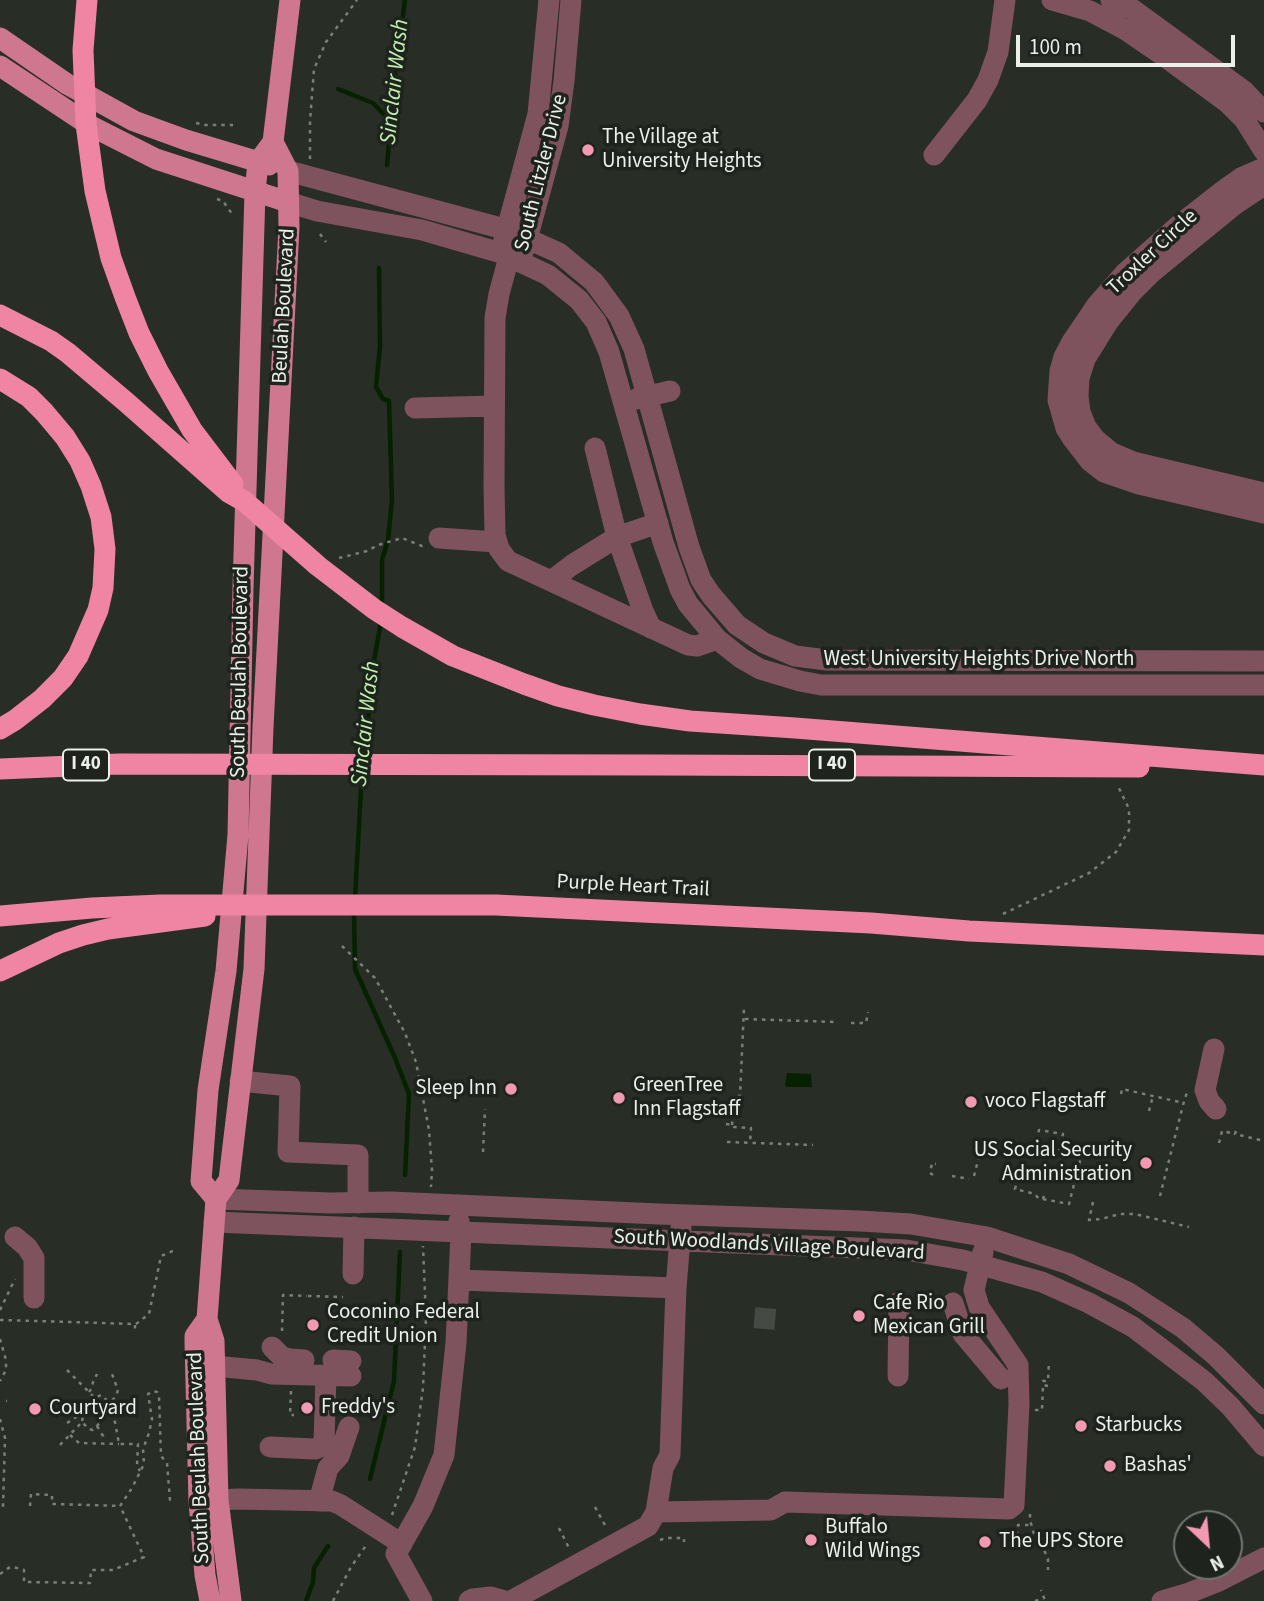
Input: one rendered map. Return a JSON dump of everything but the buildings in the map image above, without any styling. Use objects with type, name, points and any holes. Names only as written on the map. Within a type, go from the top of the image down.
[{"type":"highway","points":[[86,9],[83,61],[86,124],[92,169],[111,258],[139,333],[158,371],[192,430],[244,501]]},
{"type":"highway","points":[[0,315],[51,341],[126,402],[228,492],[244,501],[293,545],[374,609],[453,656],[524,684],[558,696],[690,722],[809,729],[1264,767]]},
{"type":"highway","points":[[0,379],[29,397],[44,412],[65,437],[80,461],[101,517],[105,550],[103,588],[98,610],[78,656],[42,699],[0,729]]},
{"type":"highway","name":"I 40","points":[[0,769],[119,764],[1264,767]]},
{"type":"highway","name":"Purple Heart Trail","points":[[160,913],[281,905],[496,905],[1264,945]]},
{"type":"highway","points":[[0,916],[92,908],[160,913]]},
{"type":"highway","points":[[0,971],[59,943],[160,913]]},
{"type":"main road","points":[[258,162],[273,142],[290,0]]},
{"type":"main road","points":[[0,38],[67,83],[134,121],[288,171]]},
{"type":"main road","points":[[0,66],[89,125],[132,148],[156,159],[288,202]]},
{"type":"main road","name":"Beulah Boulevard","points":[[269,616],[289,227],[288,171],[273,142]]},
{"type":"main road","name":"South Beulah Boulevard","points":[[216,1199],[201,1181],[208,1090],[226,971],[238,835],[243,575],[258,162]]},
{"type":"main road","name":"South Beulah Boulevard","points":[[210,1601],[205,1574],[214,1341],[207,1319],[216,1199],[229,1180],[254,969],[269,616]]},
{"type":"main road","name":"South Beulah Boulevard","points":[[207,1319],[195,1336],[209,1501],[231,1601]]},
{"type":"street","name":"South Litzler Drive","points":[[510,257],[508,230],[538,114],[549,0]]},
{"type":"street","name":"South Litzler Drive","points":[[510,257],[528,239],[558,125],[573,81],[571,0]]},
{"type":"street","points":[[934,155],[977,100],[988,80],[998,52],[1005,0]]},
{"type":"street","points":[[1052,0],[1090,11],[1126,30],[1164,56],[1228,103],[1244,119],[1264,151]]},
{"type":"street","points":[[1111,0],[1132,9],[1154,25],[1244,91],[1264,112]]},
{"type":"street","name":"Troxler Circle","points":[[1264,168],[1241,178],[1224,190],[1126,272],[1097,305],[1072,342],[1060,371],[1058,400],[1066,428],[1073,439],[1086,456],[1104,472],[1139,484],[1264,513]]},
{"type":"street","name":"West University Heights Drive North","points":[[288,171],[508,230],[559,253],[594,282],[619,316],[634,349],[689,547],[701,580],[737,625],[764,643],[795,656],[827,660],[1264,661]]},
{"type":"street","name":"Troxler Circle","points":[[1264,187],[1234,205],[1152,272],[1133,291],[1108,322],[1085,359],[1077,396],[1086,427],[1095,439],[1112,453],[1133,462],[1264,493]]},
{"type":"street","name":"West University Heights Drive North","points":[[288,202],[317,211],[422,230],[510,257],[548,275],[579,300],[596,322],[610,352],[658,523],[680,590],[717,639],[741,658],[760,668],[821,685],[1264,685]]},
{"type":"street","points":[[510,257],[495,318],[494,498],[496,542],[499,549],[508,561],[688,645],[697,646],[717,639]]},
{"type":"street","points":[[624,402],[670,391]]},
{"type":"street","points":[[415,408],[494,406]]},
{"type":"street","points":[[595,448],[617,537],[651,628]]},
{"type":"street","points":[[551,581],[617,537],[658,523]]},
{"type":"street","points":[[439,538],[496,542]]},
{"type":"street","points":[[1214,1049],[1205,1090],[1216,1109]]},
{"type":"street","points":[[240,1081],[290,1086],[288,1152],[358,1155],[358,1203]]},
{"type":"street","name":"South Woodlands Village Boulevard","points":[[216,1199],[391,1202],[860,1221],[911,1224],[987,1237],[1069,1264],[1129,1293],[1191,1335],[1264,1404]]},
{"type":"street","points":[[422,1601],[396,1554],[423,1506],[444,1455],[460,1280],[461,1233],[457,1205]]},
{"type":"street","points":[[511,1601],[648,1526],[656,1512],[663,1468],[670,1455],[676,1288],[682,1214]]},
{"type":"street","name":"South Woodlands Village Boulevard","points":[[214,1222],[906,1250],[980,1264],[1042,1282],[1090,1303],[1133,1327],[1204,1381],[1230,1406],[1264,1446]]},
{"type":"street","points":[[353,1274],[354,1227]]},
{"type":"street","points":[[15,1237],[27,1247],[34,1258],[34,1298]]},
{"type":"street","points":[[656,1512],[771,1510],[785,1502],[1009,1509],[1014,1505],[1019,1424],[1018,1366],[979,1307],[974,1290],[987,1237]]},
{"type":"street","points":[[460,1280],[676,1288]]},
{"type":"street","points":[[898,1376],[899,1302]]},
{"type":"street","points":[[953,1303],[963,1334],[1001,1379]]},
{"type":"street","points":[[277,1343],[282,1357],[304,1360]]},
{"type":"street","points":[[214,1366],[271,1374],[340,1368],[322,1446],[315,1449],[270,1447]]},
{"type":"street","points":[[318,1501],[328,1468],[338,1456],[349,1427]]},
{"type":"street","points":[[209,1501],[332,1501],[402,1544]]},
{"type":"street","points":[[1162,1601],[1209,1585],[1264,1558]]},
{"type":"street","points":[[469,1601],[491,1597],[505,1601]]},
{"type":"path","points":[[310,159],[314,69],[326,42],[357,0]]},
{"type":"path","points":[[193,122],[233,125]]},
{"type":"path","points":[[320,233],[326,242]]},
{"type":"path","points":[[333,559],[367,551],[402,538],[422,545],[432,545],[439,538]]},
{"type":"path","points":[[969,931],[1088,873],[1116,852],[1129,831],[1129,809],[1109,767]]},
{"type":"path","points":[[342,946],[375,978],[405,1033],[416,1062],[429,1130],[431,1192]]},
{"type":"path","points":[[727,1096],[740,1096],[744,1008]]},
{"type":"path","points":[[851,1023],[866,1023],[868,1012]]},
{"type":"path","points":[[743,1019],[836,1023]]},
{"type":"path","points":[[1121,1094],[1122,1089],[1184,1103]]},
{"type":"path","points":[[732,1125],[734,1096]]},
{"type":"path","points":[[1149,1111],[1153,1096]]},
{"type":"path","points":[[483,1152],[485,1109]]},
{"type":"path","points":[[1160,1196],[1182,1110]]},
{"type":"path","points":[[726,1124],[751,1128],[750,1143]]},
{"type":"path","points":[[1039,1130],[1063,1135],[1059,1148],[1082,1153],[1069,1204],[1043,1198],[1039,1199],[1035,1194],[1015,1189],[1026,1148],[1034,1149],[1039,1130]]},
{"type":"path","points":[[1219,1143],[1222,1131],[1236,1132],[1264,1141]]},
{"type":"path","points":[[727,1142],[813,1145]]},
{"type":"path","points":[[974,1177],[980,1153]]},
{"type":"path","points":[[933,1175],[930,1173],[932,1163],[936,1164]]},
{"type":"path","points":[[952,1176],[969,1179]]},
{"type":"path","points":[[1093,1202],[1088,1220],[1135,1214],[1189,1227]]},
{"type":"path","points":[[1155,1218],[1157,1212]]},
{"type":"path","points":[[391,1518],[415,1447],[422,1399],[426,1318],[423,1242]]},
{"type":"path","points":[[0,1320],[135,1324],[149,1314],[161,1256],[175,1250]]},
{"type":"path","points":[[0,1310],[20,1270]]},
{"type":"path","points":[[277,1343],[284,1295],[343,1297]]},
{"type":"path","points":[[36,1320],[36,1326]]},
{"type":"path","points":[[135,1324],[135,1331]]},
{"type":"path","points":[[0,1339],[6,1360],[6,1370],[0,1381]]},
{"type":"path","points":[[1036,1420],[1036,1410],[1042,1410],[1043,1381],[1048,1381],[1049,1362]]},
{"type":"path","points":[[67,1370],[95,1398]]},
{"type":"path","points":[[75,1378],[81,1373]]},
{"type":"path","points":[[89,1392],[97,1374]]},
{"type":"path","points":[[110,1403],[118,1390],[112,1374]]},
{"type":"path","points":[[291,1384],[290,1415],[294,1415]]},
{"type":"path","points":[[1043,1385],[1048,1386]]},
{"type":"path","points":[[120,1506],[144,1464],[144,1449],[152,1419],[148,1394],[153,1391],[159,1396],[161,1456],[167,1463],[170,1500],[175,1499]]},
{"type":"path","points":[[60,1445],[82,1422],[85,1407],[95,1398],[101,1395],[113,1407],[93,1430],[82,1422]]},
{"type":"path","points":[[67,1423],[84,1412]]},
{"type":"path","points":[[109,1414],[115,1422],[119,1444]]},
{"type":"path","points":[[0,1419],[5,1438],[2,1507]]},
{"type":"path","points":[[97,1426],[103,1436],[101,1444]]},
{"type":"path","points":[[70,1435],[79,1443],[138,1444],[137,1466],[140,1471]]},
{"type":"path","points":[[30,1506],[31,1494],[52,1495],[52,1504],[120,1506]]},
{"type":"path","points":[[0,1574],[13,1567],[24,1570],[24,1582],[90,1583],[92,1570],[113,1570],[144,1557],[120,1506]]},
{"type":"path","points":[[595,1507],[608,1532]]},
{"type":"path","points":[[1031,1512],[1034,1534]]},
{"type":"path","points":[[1017,1535],[1018,1525],[1031,1525]]},
{"type":"path","points":[[559,1528],[572,1553]]},
{"type":"path","points":[[655,1542],[666,1538],[684,1538],[684,1542]]},
{"type":"path","points":[[333,1601],[369,1541]]},
{"type":"path","points":[[1041,1543],[1048,1559],[1048,1570]]},
{"type":"path","points":[[1035,1601],[1044,1598],[1041,1590]]},
{"type":"shaded area","points":[[787,1073],[811,1074],[812,1087],[785,1086]]},
{"type":"waterway","name":"Sinclair Wash","points":[[387,165],[394,81],[405,0]]},
{"type":"waterway","points":[[338,89],[373,103],[390,121]]},
{"type":"waterway","name":"Sinclair Wash","points":[[379,268],[380,346],[376,387],[383,399],[389,401],[392,500],[388,540],[382,560],[382,606]]},
{"type":"waterway","name":"Sinclair Wash","points":[[364,759],[371,677],[381,622]]},
{"type":"waterway","name":"Sinclair Wash","points":[[355,898],[362,771]]},
{"type":"waterway","name":"Sinclair Wash","points":[[354,910],[355,969],[409,1094],[405,1175]]},
{"type":"waterway","name":"Sinclair Wash","points":[[370,1479],[394,1381],[400,1252]]},
{"type":"waterway","name":"Sinclair Wash","points":[[306,1601],[313,1582],[314,1568],[328,1546]]},
{"type":"tunnel","points":[[764,1329],[766,1305]]},
{"type":"place","name":"The Village at University Heights","points":[[588,150]]},
{"type":"place","name":"Sleep Inn","points":[[511,1089]]},
{"type":"place","name":"GreenTree Inn Flagstaff","points":[[619,1098]]},
{"type":"place","name":"voco Flagstaff","points":[[971,1102]]},
{"type":"place","name":"US Social Security Administration","points":[[1146,1163]]},
{"type":"place","name":"Cafe Rio Mexican Grill","points":[[859,1316]]},
{"type":"place","name":"Coconino Federal Credit Union","points":[[313,1325]]},
{"type":"place","name":"Freddy's","points":[[307,1408]]},
{"type":"place","name":"Courtyard","points":[[35,1409]]},
{"type":"place","name":"Starbucks","points":[[1081,1426]]},
{"type":"place","name":"Bashas'","points":[[1110,1466]]},
{"type":"place","name":"Buffalo Wild Wings","points":[[811,1540]]},
{"type":"place","name":"The UPS Store","points":[[985,1542]]}]
